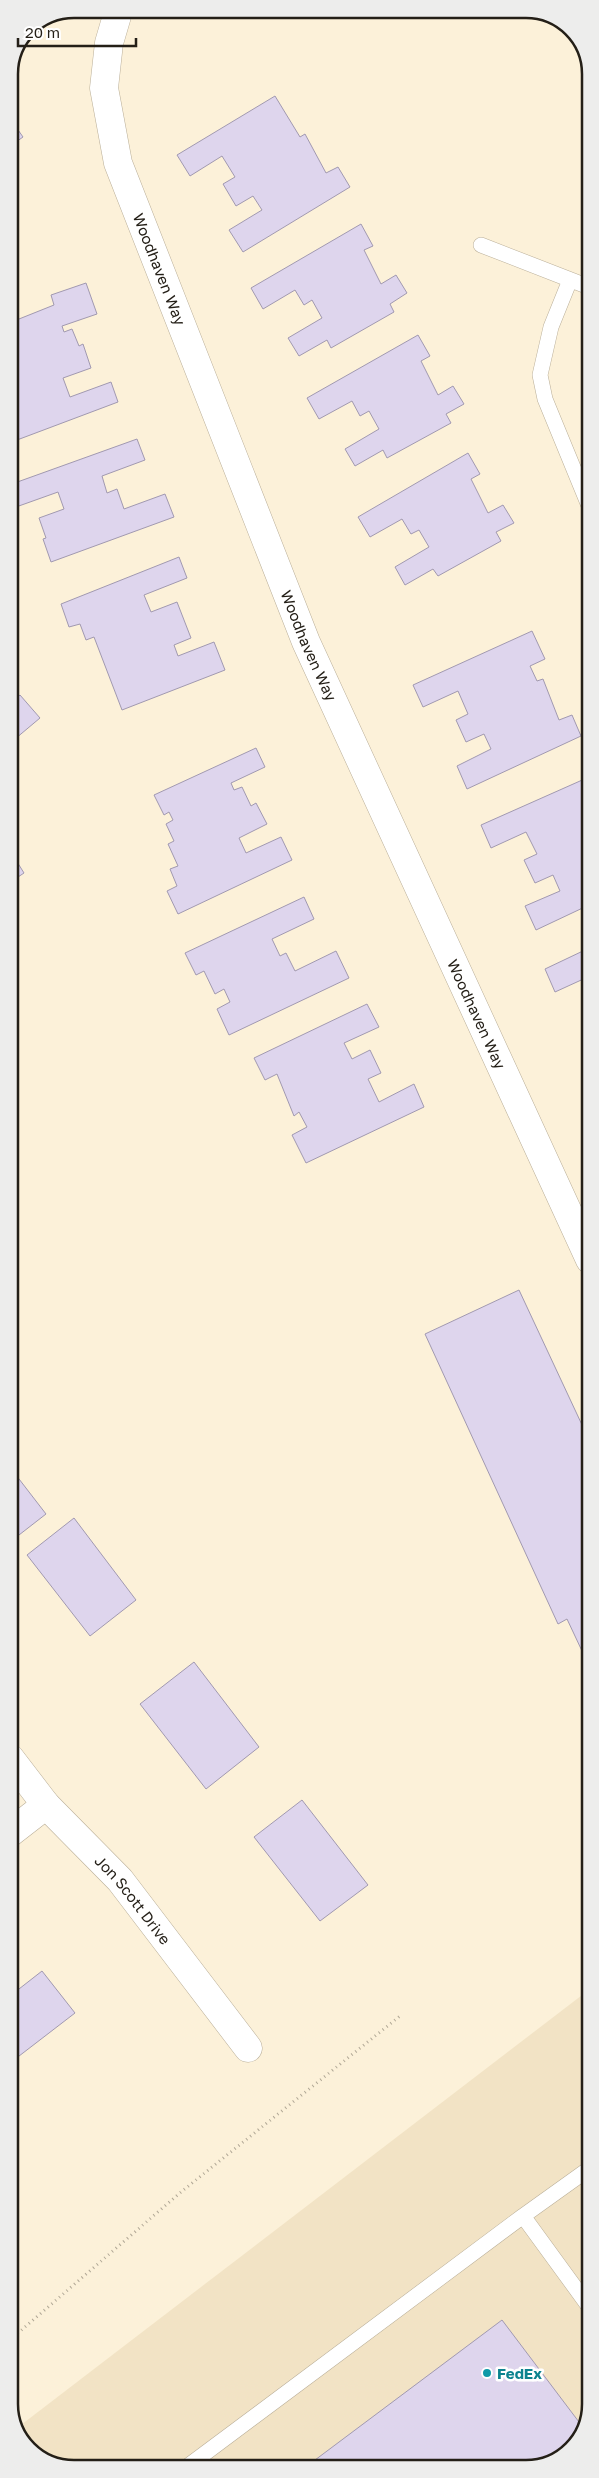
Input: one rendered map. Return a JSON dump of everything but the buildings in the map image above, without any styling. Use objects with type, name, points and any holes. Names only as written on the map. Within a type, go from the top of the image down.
[{"type":"street","name":"Woodhaven Way","points":[[116,18],[109,42],[104,88],[118,163],[306,642],[582,1243]]},
{"type":"street","name":"Jon Scott Drive","points":[[18,1768],[46,1805],[120,1880],[248,2048]]},
{"type":"street","points":[[18,1827],[46,1805]]},
{"type":"lane","points":[[481,246],[582,284]]},
{"type":"lane","points":[[570,280],[551,327],[540,374],[545,399],[582,489]]},
{"type":"lane","points":[[196,2460],[582,2174]]},
{"type":"lane","points":[[524,2216],[582,2297]]},
{"type":"path","points":[[18,2333],[182,2192],[400,2016]]},
{"type":"shaded area","points":[[582,1995],[582,2404],[576,2429],[562,2447],[547,2456],[525,2460],[70,2460],[52,2456],[37,2447],[21,2425]]},
{"type":"place","name":"FedEx","points":[[487,2373]]}]
